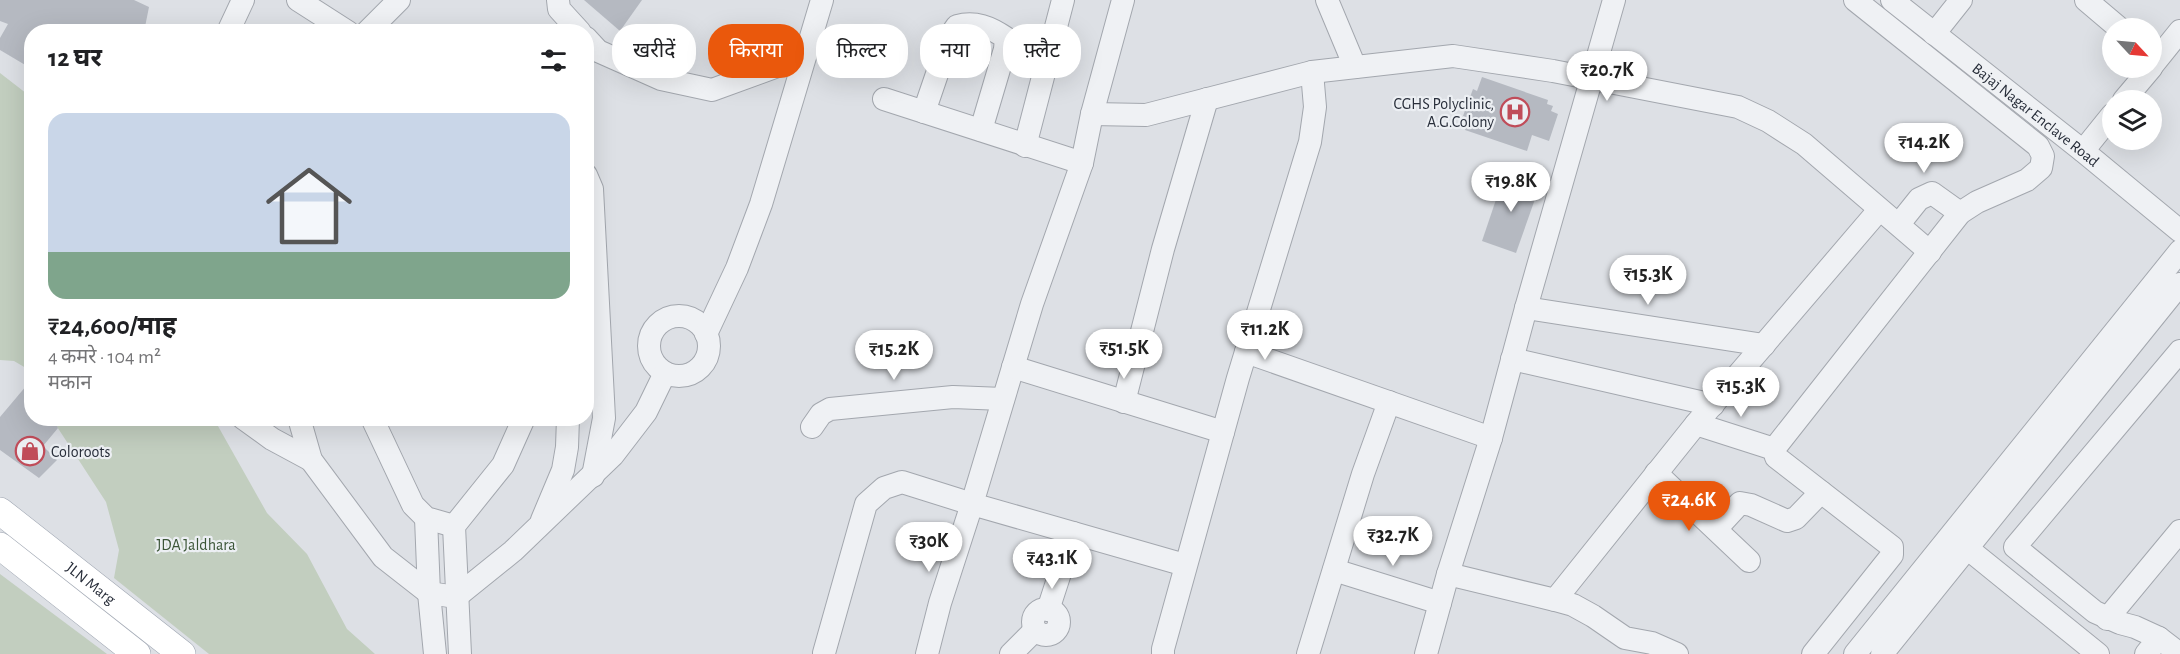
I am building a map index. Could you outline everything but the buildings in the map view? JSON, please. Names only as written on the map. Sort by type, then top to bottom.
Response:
[{"type":"main road","name":"JLN Marg","points":[[0,510],[182,654]]},
{"type":"main road","name":"JLN Marg","points":[[0,546],[137,654]]},
{"type":"street","points":[[232,24],[243,0]]},
{"type":"street","points":[[298,0],[332,24]]},
{"type":"street","points":[[375,24],[399,0]]},
{"type":"street","points":[[558,0],[559,9],[573,24]]},
{"type":"street","points":[[706,334],[737,268],[761,204],[822,0]]},
{"type":"street","points":[[1025,146],[1063,0]]},
{"type":"street","points":[[927,654],[940,603],[1032,303],[1082,163],[1092,114],[1123,0]]},
{"type":"street","points":[[1327,0],[1355,67]]},
{"type":"street","points":[[1426,654],[1448,574],[1491,438],[1590,78],[1614,0]]},
{"type":"street","points":[[1774,449],[1960,213],[1977,201],[2026,180],[2041,168],[2043,156],[2038,146],[1855,0]]},
{"type":"street","name":"Bajaj Nagar Enclave Road","points":[[1892,0],[2180,231]]},
{"type":"street","points":[[1934,34],[1962,0]]},
{"type":"street","points":[[2086,0],[2107,18]]},
{"type":"street","points":[[924,112],[950,36],[957,26],[968,23],[982,25],[1006,38],[1005,49],[981,130]]},
{"type":"street","points":[[2162,52],[2180,31]]},
{"type":"street","points":[[594,47],[598,51],[661,79],[712,90],[805,56]]},
{"type":"street","points":[[1092,114],[1146,115],[1312,72],[1453,56],[1590,78],[1738,107],[1768,121],[1804,144],[1930,252]]},
{"type":"street","points":[[1163,654],[1185,565],[1223,432],[1310,142],[1316,107],[1312,72]]},
{"type":"street","points":[[2132,90],[2141,78]]},
{"type":"street","points":[[884,99],[1082,163]]},
{"type":"street","points":[[1124,402],[1163,249],[1207,99]]},
{"type":"street","points":[[2083,151],[2102,127]]},
{"type":"street","points":[[1899,224],[1919,199],[1932,193],[1960,213]]},
{"type":"street","points":[[1555,600],[1696,424],[1879,210]]},
{"type":"street","points":[[1882,654],[1960,542],[2180,251]]},
{"type":"street","points":[[1855,654],[1960,542],[2180,284]]},
{"type":"street","points":[[1526,308],[1764,345]]},
{"type":"street","points":[[593,476],[604,418],[594,316]]},
{"type":"street","points":[[684,317],[701,326],[706,334],[709,344],[703,364],[686,376],[676,376],[658,368],[649,351],[649,342],[658,325],[666,319],[684,317]]},
{"type":"street","points":[[2180,351],[2015,547],[2081,602],[2107,619],[2135,627],[2152,646],[2180,654]]},
{"type":"street","points":[[1246,352],[1491,438]]},
{"type":"street","points":[[1512,359],[1713,405]]},
{"type":"street","points":[[1013,367],[1223,432]]},
{"type":"street","points":[[301,426],[311,460],[383,557],[429,593],[456,597],[539,526],[614,455],[646,412],[666,373]]},
{"type":"street","points":[[812,427],[821,414],[830,409],[953,397],[1003,399]]},
{"type":"street","points":[[1308,654],[1363,474],[1389,402]]},
{"type":"street","points":[[1696,424],[1774,449]]},
{"type":"street","points":[[254,426],[311,460]]},
{"type":"street","points":[[376,426],[412,505],[426,518],[454,526]]},
{"type":"street","points":[[460,654],[454,526],[503,465],[520,426]]},
{"type":"street","points":[[539,526],[563,470],[568,426]]},
{"type":"street","points":[[1774,449],[1776,457],[1892,547],[1892,555],[1813,654]]},
{"type":"street","points":[[1656,473],[1749,561]]},
{"type":"street","points":[[824,653],[866,504],[884,488],[902,482],[1185,565]]},
{"type":"street","points":[[1716,529],[1740,503],[1751,505],[1788,521],[1796,518],[1821,492]]},
{"type":"street","points":[[426,518],[429,593],[435,654]]},
{"type":"street","points":[[2107,619],[2180,531]]},
{"type":"street","points":[[1011,654],[1035,630],[1034,617],[1042,610],[1048,610],[1073,533]]},
{"type":"street","points":[[1960,542],[2098,654]]},
{"type":"street","points":[[1334,570],[1440,603]]},
{"type":"street","points":[[1448,574],[1573,605],[1593,615],[1626,646],[1652,643],[1677,654]]},
{"type":"green space","points":[[0,73],[24,92],[24,367],[14,361],[0,360]]},
{"type":"green space","name":"JDA Jaldhara","points":[[57,426],[218,426],[267,513],[307,554],[347,629],[375,654],[209,654],[114,578],[119,550],[106,502]]},
{"type":"green space","points":[[0,574],[107,654],[0,654]]},
{"type":"place","name":"CGHS Polyclinic, A.G.Colony","points":[[1515,112]]},
{"type":"place","name":"Coloroots","points":[[30,451]]}]
